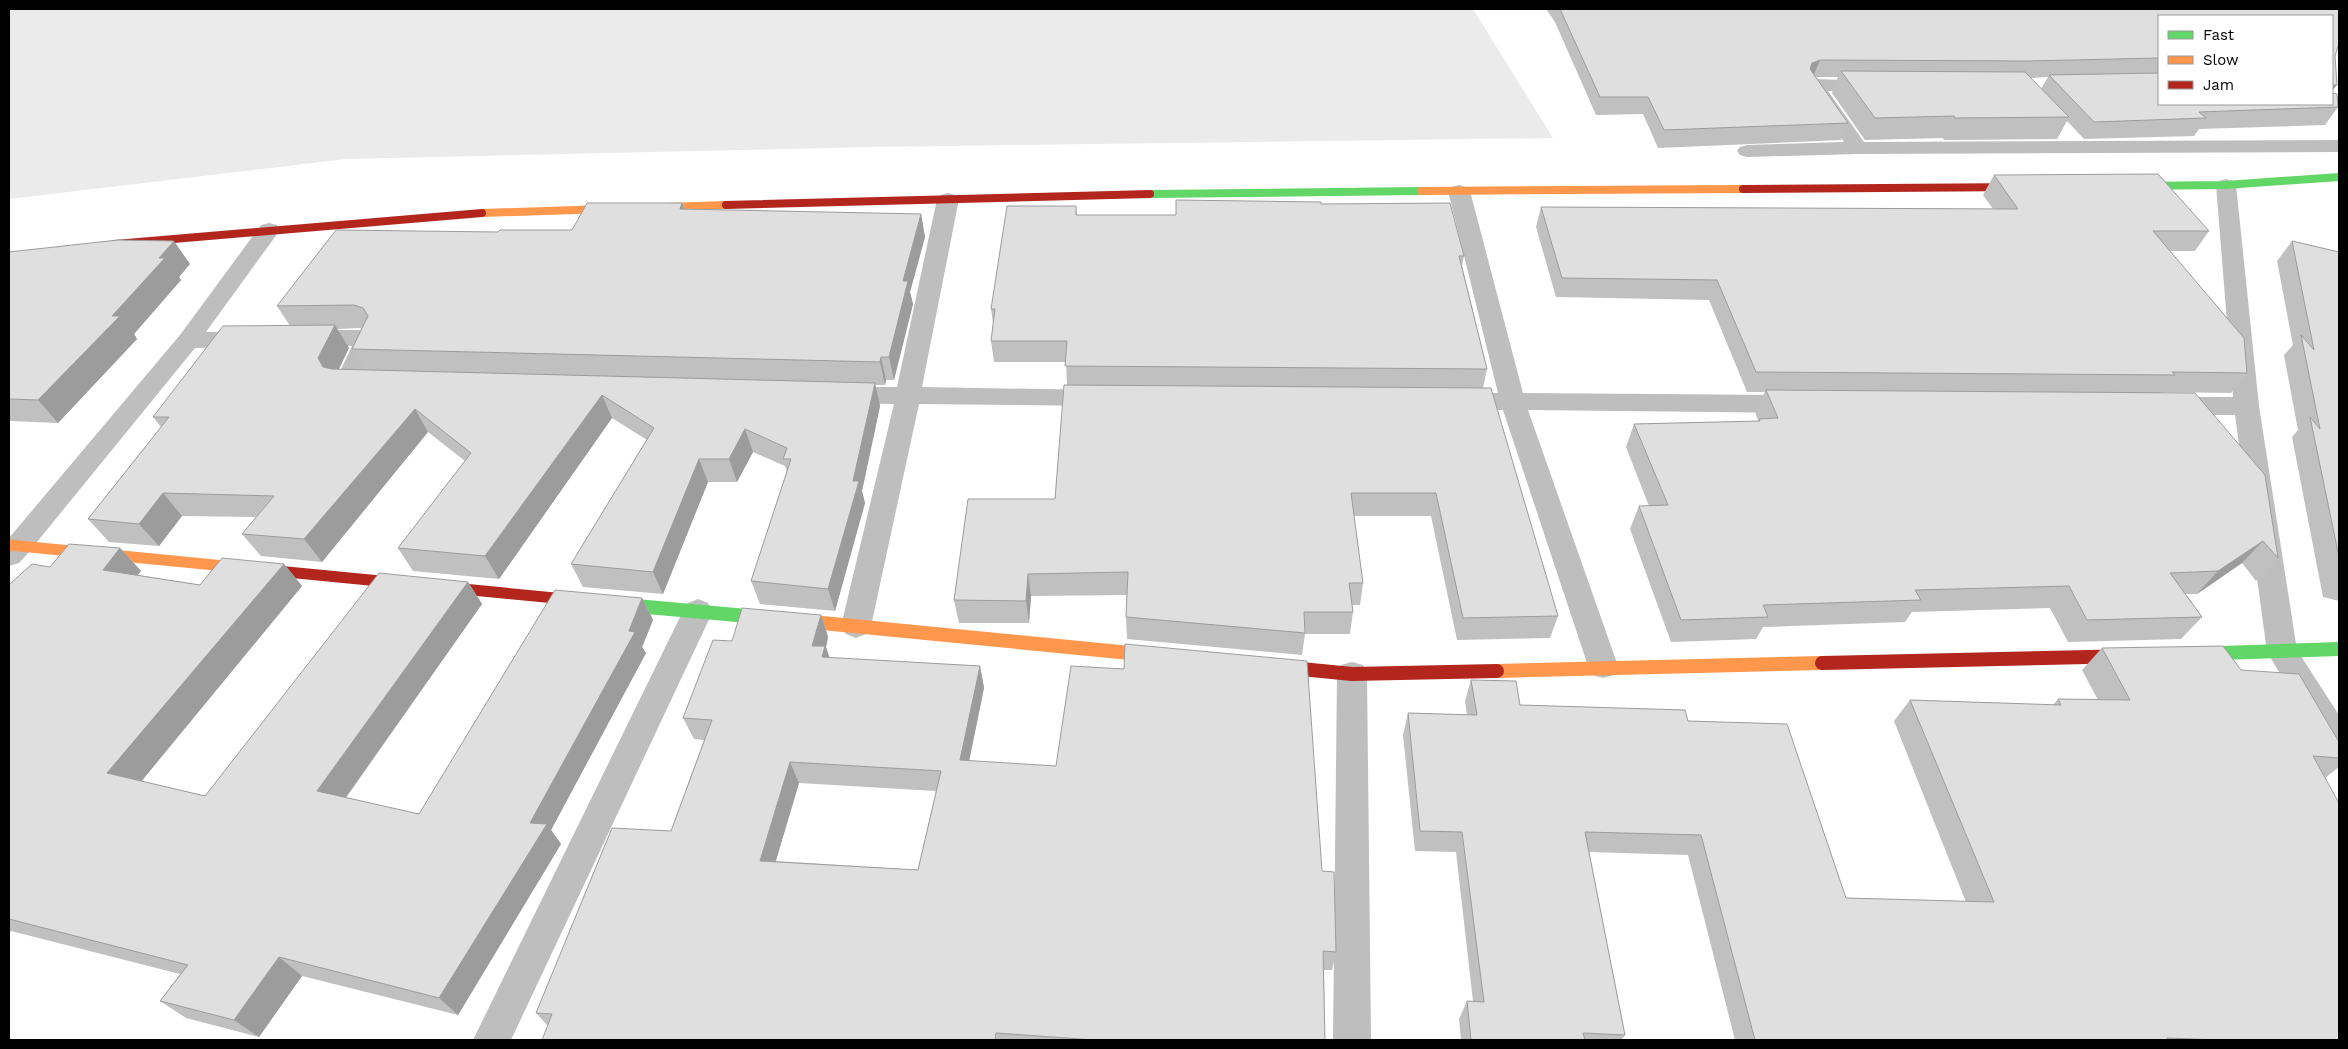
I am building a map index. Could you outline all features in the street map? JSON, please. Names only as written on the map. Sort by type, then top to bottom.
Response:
[{"type":"street","points":[[1858,148],[1814,85],[1892,85]]},
{"type":"street","points":[[2059,127],[2079,148]]},
{"type":"street","points":[[1748,151],[1858,148],[2339,146]]},
{"type":"street","points":[[2116,186],[2226,185],[2339,177]]},
{"type":"street","points":[[2226,185],[2246,406],[2282,652],[2339,742]]},
{"type":"street","points":[[105,246],[509,210],[1205,192],[2037,186]]},
{"type":"street","points":[[1459,191],[1513,402],[1603,666]]},
{"type":"street","points":[[856,626],[908,396],[948,199]]},
{"type":"street","points":[[12,549],[188,340],[269,230]]},
{"type":"street","points":[[188,340],[368,338],[346,382],[396,384]]},
{"type":"street","points":[[819,394],[1124,398]]},
{"type":"street","points":[[1433,401],[1822,404]]},
{"type":"street","points":[[2147,406],[2246,406]]},
{"type":"street","points":[[12,549],[698,611],[1174,657]]},
{"type":"street","points":[[492,1040],[698,611]]},
{"type":"street","points":[[2182,654],[2339,649]]},
{"type":"street","points":[[1263,665],[1352,674],[1603,666],[2142,655]]},
{"type":"street","points":[[1352,674],[1352,1040]]},
{"type":"shaded area","points":[[9,9],[1473,9],[1553,138],[873,147],[346,159],[9,199]]},
{"type":"building","points":[[1560,9],[2339,9],[2339,43],[2335,56],[2337,85],[2333,85],[2333,15],[2158,15],[2158,58],[2028,61],[1820,60],[1812,63],[1810,69],[1848,123],[1664,130],[1648,97],[1600,97]]},
{"type":"building","points":[[1841,71],[2025,72],[2069,117],[1955,118],[1954,116],[1875,118]]},
{"type":"building","points":[[2158,73],[2158,105],[2333,105],[2333,93],[2337,94],[2338,107],[2199,112],[2206,118],[2094,122],[2049,75]]},
{"type":"building","points":[[2158,174],[2209,231],[2153,231],[2244,338],[2247,373],[2172,372],[2175,375],[1756,372],[1717,280],[1562,278],[1541,207],[2018,209],[1994,175]]},
{"type":"building","points":[[1176,200],[1321,202],[1321,204],[1450,203],[1464,256],[1459,256],[1487,369],[1065,366],[1067,341],[991,341],[995,309],[991,309],[1007,206],[1076,206],[1076,215],[1176,215]]},
{"type":"building","points":[[587,203],[682,203],[680,209],[921,214],[903,281],[908,281],[889,357],[881,357],[880,362],[352,349],[368,316],[363,308],[354,305],[277,306],[336,230],[498,232],[500,230],[572,230]]},
{"type":"building","points":[[118,240],[174,241],[159,258],[165,258],[112,316],[120,316],[38,400],[9,399],[9,252]]},
{"type":"building","points":[[2292,241],[2339,252],[2339,557],[2310,417],[2320,429],[2301,335],[2314,350]]},
{"type":"building","points":[[335,325],[318,358],[323,367],[332,369],[875,383],[853,481],[859,481],[828,589],[751,581],[791,459],[783,459],[787,448],[745,429],[729,459],[699,459],[653,572],[571,564],[654,428],[602,395],[485,556],[398,548],[471,453],[415,409],[304,539],[242,534],[274,496],[163,493],[139,524],[88,519],[169,417],[153,417],[223,326]]},
{"type":"building","points":[[1064,385],[1491,388],[1558,616],[1463,618],[1436,493],[1351,493],[1363,583],[1349,583],[1353,612],[1304,612],[1305,633],[1126,617],[1128,572],[1028,574],[1026,601],[954,600],[968,499],[1055,499]]},
{"type":"building","points":[[1766,390],[2195,393],[2265,475],[2278,558],[2263,541],[2218,571],[2170,573],[2202,617],[2087,620],[2069,586],[1915,590],[1921,600],[1763,605],[1768,617],[1681,620],[1639,506],[1668,505],[1634,424],[1760,421],[1759,419],[1778,418]]},
{"type":"building","points":[[69,544],[120,548],[103,570],[200,585],[222,558],[284,564],[107,773],[205,796],[379,573],[468,582],[317,791],[419,814],[555,590],[642,598],[629,631],[635,632],[530,823],[547,824],[439,998],[279,957],[234,1020],[160,1001],[188,965],[9,919],[9,584],[32,564],[50,567]]},
{"type":"building","points":[[742,608],[821,615],[812,646],[825,646],[822,657],[980,666],[960,760],[1056,766],[1071,666],[1124,669],[1125,644],[1307,661],[1322,871],[1334,872],[1336,952],[1323,951],[1325,1040],[1095,1040],[996,1033],[995,1040],[542,1040],[552,1014],[536,1013],[612,828],[671,831],[712,720],[683,718],[713,640],[732,641]],"holes":[[[790,762],[941,771],[918,870],[760,861]]]},
{"type":"building","points":[[2223,646],[2241,670],[2299,674],[2339,742],[2339,758],[2313,756],[2339,803],[2339,1040],[2167,1038],[2168,1040],[1755,1040],[1701,835],[1585,832],[1625,1035],[1583,1033],[1585,1040],[1471,1040],[1467,1001],[1484,1002],[1462,832],[1420,831],[1408,713],[1477,715],[1471,680],[1516,681],[1520,705],[1685,710],[1688,721],[1787,724],[1846,898],[1994,902],[1910,700],[2061,705],[2058,699],[2130,700],[2102,648]]},
{"type":"traffic: fast","points":[[2131,186],[2226,185],[2339,177]]},
{"type":"traffic: fast","points":[[1150,194],[1421,191]]},
{"type":"traffic: fast","points":[[576,600],[781,619]]},
{"type":"traffic: fast","points":[[2191,654],[2339,649]]},
{"type":"traffic: slow","points":[[1421,191],[1743,189]]},
{"type":"traffic: slow","points":[[482,213],[726,205]]},
{"type":"traffic: slow","points":[[9,545],[256,569]]},
{"type":"traffic: slow","points":[[781,619],[1161,656]]},
{"type":"traffic: slow","points":[[1497,671],[1822,663]]},
{"type":"traffic: jam","points":[[1743,189],[2026,187]]},
{"type":"traffic: jam","points":[[726,205],[1150,194]]},
{"type":"traffic: jam","points":[[115,244],[482,213]]},
{"type":"traffic: jam","points":[[256,569],[576,600]]},
{"type":"traffic: jam","points":[[1822,663],[2133,656]]},
{"type":"traffic: jam","points":[[1271,666],[1352,674],[1497,671]]}]
